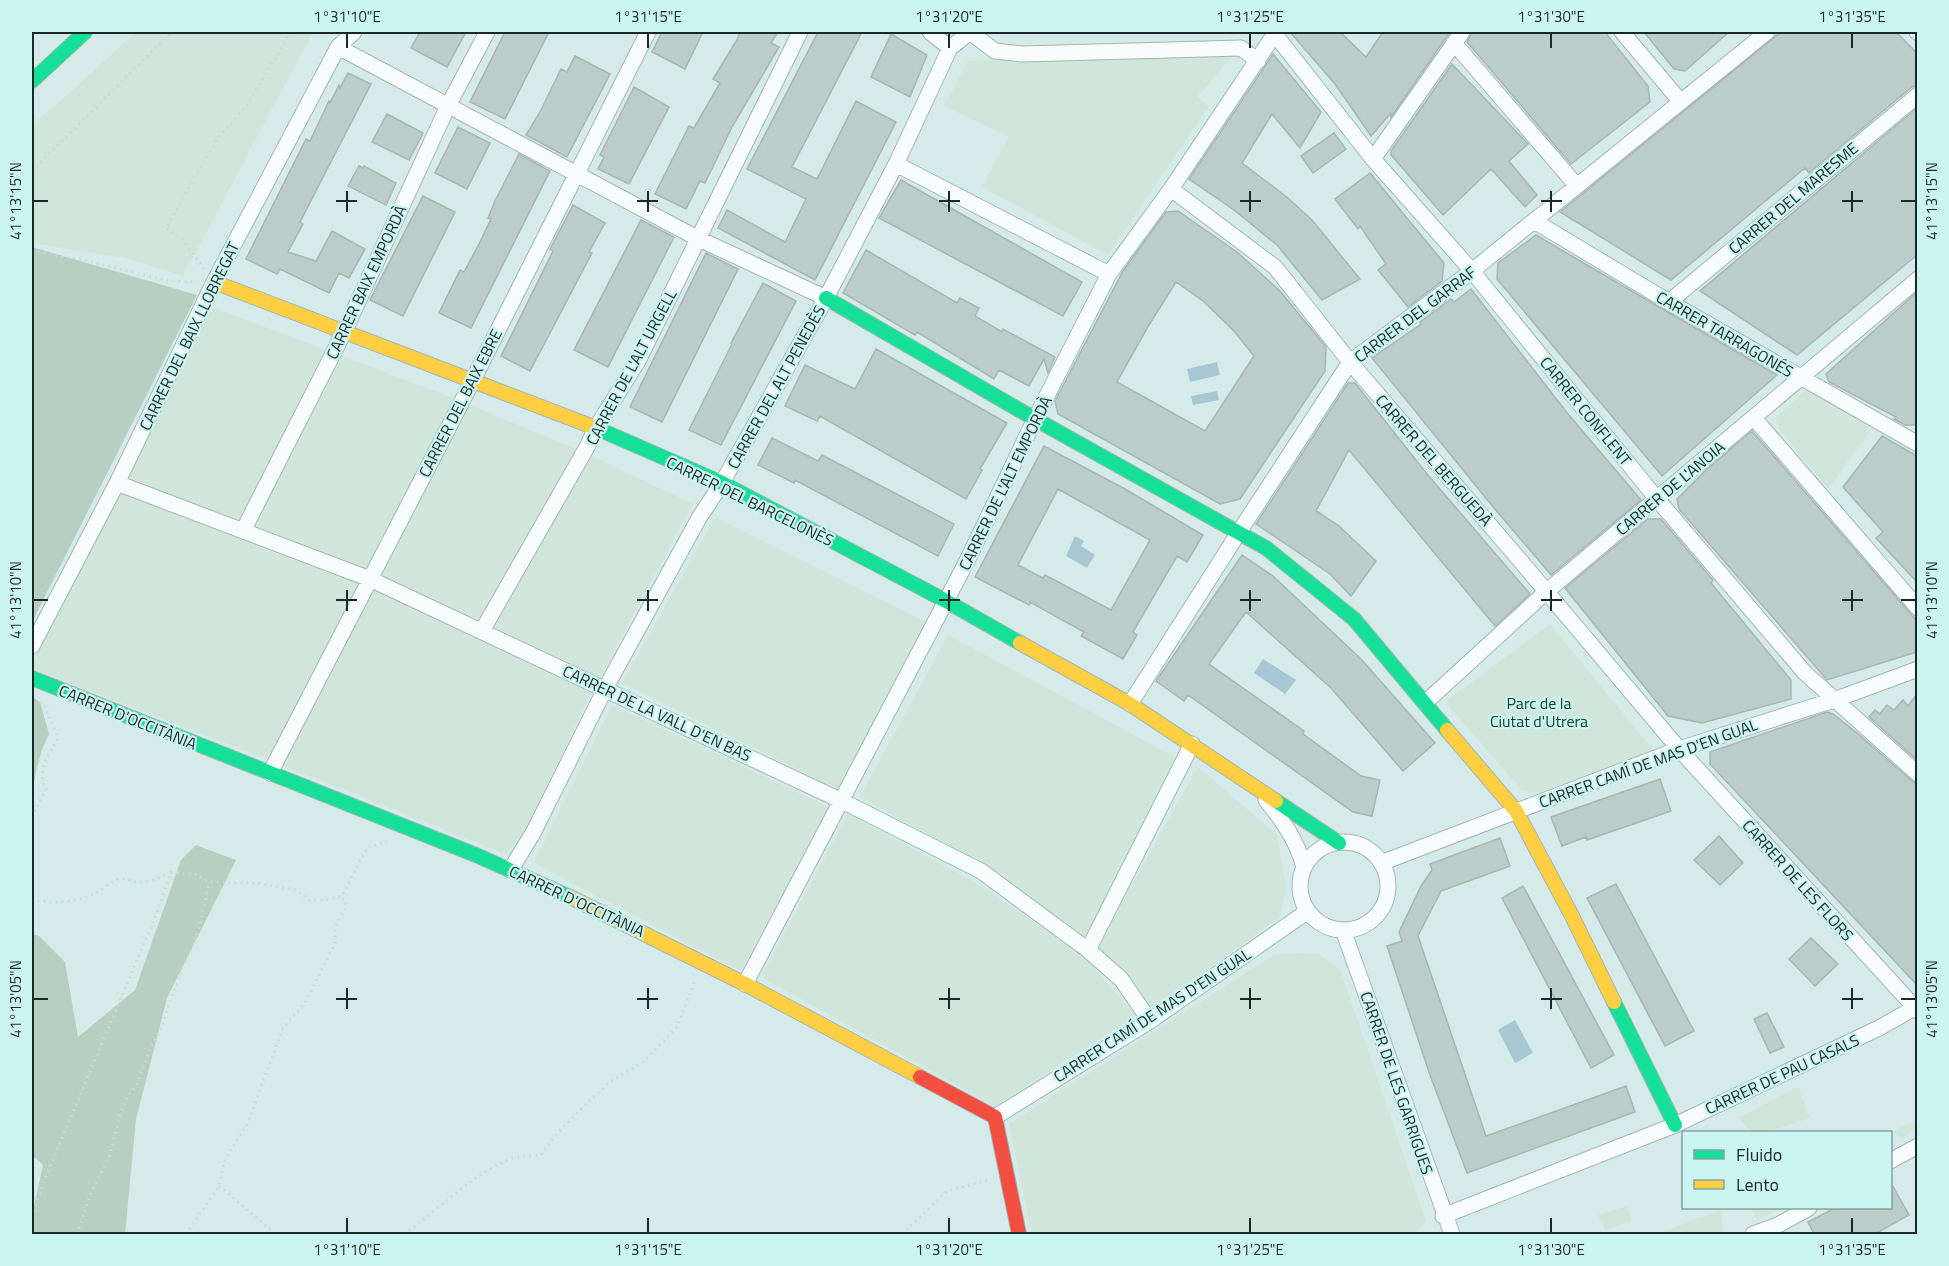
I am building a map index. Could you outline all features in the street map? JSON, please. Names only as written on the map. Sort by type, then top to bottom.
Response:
[{"type":"main road","points":[[32,81],[85,32]]},
{"type":"main road","name":"CARRER DEL BARCELONÈS","points":[[214,282],[597,428],[722,483],[946,601],[1130,704],[1339,843]]},
{"type":"main road","points":[[826,298],[1035,419],[1266,548],[1354,619],[1516,811],[1571,914],[1675,1125]]},
{"type":"main road","name":"CARRER D'OCCITÀNIA","points":[[37,680],[511,869],[589,905],[745,984],[995,1117]]},
{"type":"main road","points":[[995,1117],[1019,1234]]},
{"type":"street","name":"CARRER DEL BAIX LLOBREGAT","points":[[32,646],[117,483],[214,282],[338,47],[354,32]]},
{"type":"street","name":"CARRER BAIX EMPORDÀ","points":[[243,531],[344,332],[448,106],[486,32]]},
{"type":"street","name":"CARRER DEL BAIX EBRE","points":[[270,773],[648,32]]},
{"type":"street","name":"CARRER DE L'ALT URGELL","points":[[482,631],[638,360],[800,32]]},
{"type":"street","points":[[930,32],[950,48]]},
{"type":"street","points":[[970,32],[995,51],[1013,53],[1241,48],[1258,61]]},
{"type":"street","name":"CARRER DEL ALT PENEDÈS","points":[[511,869],[533,833],[605,689],[699,518],[722,483],[826,298],[896,164],[950,48],[970,32]]},
{"type":"street","name":"CARRER DE L'ALT EMPORDÀ","points":[[745,984],[946,601],[1108,274],[1171,189],[1258,61],[1275,32]]},
{"type":"street","name":"CARRER CONFLENT","points":[[1275,32],[1373,159],[1472,271],[1657,499],[1805,673],[1917,774]]},
{"type":"street","points":[[1622,32],[1681,102]]},
{"type":"street","name":"CARRER DEL GARRAF","points":[[1130,704],[1350,362],[1472,271],[1767,32]]},
{"type":"street","points":[[1373,159],[1458,37],[1577,186]]},
{"type":"street","points":[[338,47],[697,238],[826,298]]},
{"type":"street","name":"CARRER DEL MARESME","points":[[1669,302],[1917,95]]},
{"type":"street","points":[[896,164],[1108,274]]},
{"type":"street","name":"CARRER DEL BERGUEDÀ","points":[[1171,189],[1275,267],[1350,362],[1680,749]]},
{"type":"street","name":"CARRER TARRAGONÉS","points":[[1534,221],[1669,302],[1917,444]]},
{"type":"street","name":"CARRER DE L'ANOIA","points":[[1426,702],[1546,592],[1917,279]]},
{"type":"street","points":[[1754,418],[1917,608]]},
{"type":"street","name":"CARRER DE LA VALL D'EN BAS","points":[[117,483],[370,579],[842,801],[981,871],[1088,950],[1121,979],[1150,1021]]},
{"type":"street","name":"CARRER CAMÍ DE MAS D'EN GUAL","points":[[1381,863],[1680,749],[1834,700],[1917,669]]},
{"type":"street","points":[[1088,950],[1192,744]]},
{"type":"street","name":"CARRER DE LES FLORS","points":[[1680,749],[1917,1008]]},
{"type":"street","name":"CARRER DEL BARCELONÈS","points":[[1254,787],[1282,820],[1298,847],[1304,867]]},
{"type":"street","points":[[1339,843],[1351,843],[1363,847],[1381,863],[1387,878],[1387,893],[1382,908],[1372,920],[1365,924],[1343,930],[1323,925],[1308,911],[1302,901],[1300,890],[1304,867],[1318,850],[1339,843]]},
{"type":"street","name":"CARRER CAMÍ DE MAS D'EN GUAL","points":[[995,1117],[1150,1021],[1308,911]]},
{"type":"street","name":"CARRER DE LES GARRIGUES","points":[[1343,930],[1447,1233]]},
{"type":"street","name":"CARRER DE PAU CASALS","points":[[1443,1216],[1675,1125],[1917,1008]]},
{"type":"street","points":[[1892,1160],[1917,1146]]},
{"type":"street","points":[[1753,1234],[1781,1230],[1808,1209]]},
{"type":"path","points":[[32,171],[171,32]]},
{"type":"path","points":[[214,282],[183,240],[166,228],[217,139],[248,105],[291,32]]},
{"type":"path","points":[[32,251],[83,260],[170,281],[214,282]]},
{"type":"path","points":[[32,815],[46,789],[42,780],[44,762],[58,738],[37,680]]},
{"type":"path","points":[[32,761],[44,762]]},
{"type":"path","points":[[32,900],[48,903],[68,900],[94,894],[118,880],[129,879],[139,882],[171,872],[195,874],[209,882],[257,883],[296,891],[309,900],[325,900],[342,896],[367,848],[391,840]]},
{"type":"path","points":[[32,1216],[44,1181],[156,915],[171,872]]},
{"type":"path","points":[[77,1234],[90,1195],[109,1157],[127,1097],[136,1086],[151,1047],[160,1032],[178,978],[198,930],[209,882]]},
{"type":"path","points":[[186,1234],[219,1186],[225,1160],[247,1125],[284,1028],[305,1003],[335,943],[335,927],[347,906],[342,896]]},
{"type":"path","points":[[404,1234],[423,1221],[449,1197],[480,1176],[514,1158],[541,1155],[556,1135],[586,1104],[611,1081],[643,1062],[677,1027],[703,963]]},
{"type":"path","points":[[902,1234],[947,1191],[1007,1175]]},
{"type":"path","points":[[219,1186],[276,1234]]},
{"type":"green space","points":[[136,32],[313,32],[183,276],[125,258],[32,243],[32,124]]},
{"type":"green space","points":[[1233,55],[1197,97],[1209,106],[1108,255],[982,187],[1009,137],[944,106],[968,61]]},
{"type":"green space","points":[[32,247],[197,295],[32,622]]},
{"type":"green space","points":[[212,307],[453,398],[579,450],[693,504],[589,697],[513,857],[32,669]]},
{"type":"green space","points":[[1805,391],[1821,394],[1871,430],[1828,489],[1780,430],[1775,418]]},
{"type":"green space","points":[[715,517],[926,622],[840,790],[622,683]]},
{"type":"green space","name":"Parc de la Ciutat d'Utrera","points":[[1550,624],[1653,750],[1538,793],[1522,790],[1445,702]]},
{"type":"green space","points":[[948,635],[1177,758],[1086,938],[978,861],[860,797]]},
{"type":"green space","points":[[32,697],[40,702],[49,734],[41,752],[32,789]]},
{"type":"green space","points":[[612,705],[829,807],[741,971],[534,863]]},
{"type":"green space","points":[[1198,767],[1277,835],[1286,886],[1280,917],[1153,1009],[1096,948]]},
{"type":"green space","points":[[848,814],[976,883],[1083,955],[1136,1016],[995,1106],[761,977]]},
{"type":"green space","points":[[196,845],[236,860],[167,998],[136,1119],[125,1234],[32,1234],[32,1216],[43,1165],[32,1155],[32,934],[39,936],[65,962],[78,1037],[135,990],[181,860]]},
{"type":"green space","points":[[1318,954],[1340,969],[1426,1221],[1416,1233],[1032,1234],[1009,1124],[1274,955]]},
{"type":"green space","points":[[1798,1087],[1810,1118],[1770,1131],[1751,1131],[1738,1118]]},
{"type":"green space","points":[[1917,1119],[1917,1129],[1900,1139],[1893,1132]]},
{"type":"green space","points":[[1627,1206],[1632,1221],[1605,1230],[1598,1215]]},
{"type":"green space","points":[[1751,1209],[1779,1209],[1757,1221]]},
{"type":"green space","points":[[1720,1210],[1724,1233],[1658,1234]]},
{"type":"water","points":[[1217,362],[1220,375],[1190,382],[1187,369]]},
{"type":"water","points":[[1217,391],[1219,400],[1193,405],[1191,396]]},
{"type":"water","points":[[1075,536],[1084,541],[1081,546],[1095,555],[1087,568],[1066,556]]},
{"type":"water","points":[[1263,659],[1296,680],[1285,694],[1254,673]]},
{"type":"water","points":[[1515,1020],[1533,1053],[1515,1063],[1498,1030]]},
{"type":"building","points":[[420,32],[466,32],[447,67],[411,48]]},
{"type":"building","points":[[505,32],[549,32],[505,119],[470,102]]},
{"type":"building","points":[[662,32],[703,32],[685,69],[652,52]]},
{"type":"building","points":[[739,32],[778,32],[771,43],[779,47],[732,127],[705,183],[700,181],[686,209],[655,194],[689,126],[694,128],[720,83],[713,79],[738,38]]},
{"type":"building","points":[[818,32],[862,32],[792,167],[817,179],[856,101],[896,122],[815,280],[718,228],[727,210],[785,242],[806,199],[747,169]]},
{"type":"building","points":[[1290,32],[1340,32],[1366,57],[1383,32],[1450,32],[1391,117],[1391,113],[1371,136],[1335,84]]},
{"type":"building","points":[[1472,32],[1605,32],[1648,86],[1650,102],[1571,164],[1467,42]]},
{"type":"building","points":[[1644,32],[1729,32],[1685,71],[1674,69]]},
{"type":"building","points":[[1781,32],[1896,32],[1917,53],[1917,85],[1809,173],[1805,168],[1671,280],[1560,212]]},
{"type":"building","points":[[891,34],[927,55],[910,97],[871,77]]},
{"type":"building","points":[[1273,54],[1321,112],[1300,148],[1272,114],[1242,163],[1288,198],[1312,220],[1360,279],[1322,300],[1277,245],[1234,210],[1189,179]]},
{"type":"building","points":[[575,56],[610,74],[567,157],[526,135],[561,69],[567,72]]},
{"type":"building","points":[[1452,64],[1528,144],[1509,161],[1537,195],[1525,207],[1491,169],[1443,215],[1391,155],[1391,151]]},
{"type":"building","points":[[348,73],[371,84],[300,222],[303,224],[288,252],[316,261],[332,231],[365,249],[349,278],[339,273],[329,293],[280,269],[277,274],[246,259],[306,139],[310,141],[329,101],[330,103]]},
{"type":"building","points":[[634,87],[669,107],[629,184],[598,169],[604,157],[600,155]]},
{"type":"building","points":[[1917,108],[1917,255],[1797,355],[1700,291]]},
{"type":"building","points":[[387,114],[423,133],[409,160],[372,142]]},
{"type":"building","points":[[458,127],[490,143],[467,189],[435,173]]},
{"type":"building","points":[[1334,133],[1346,149],[1313,173],[1301,156]]},
{"type":"building","points":[[519,154],[550,171],[471,328],[439,313],[460,270],[464,272],[479,244],[491,219],[488,218],[495,201]]},
{"type":"building","points":[[359,166],[363,168],[364,166],[396,183],[386,205],[348,186]]},
{"type":"building","points":[[1370,173],[1444,263],[1442,281],[1408,307],[1378,270],[1386,264],[1360,226],[1358,229],[1335,199]]},
{"type":"building","points":[[901,180],[1082,282],[1063,316],[879,218]]},
{"type":"building","points":[[423,196],[455,212],[403,316],[370,300]]},
{"type":"building","points":[[573,205],[605,223],[589,252],[592,253],[530,371],[501,356],[553,251],[550,249]]},
{"type":"building","points":[[1178,211],[1237,252],[1280,291],[1326,347],[1325,371],[1240,499],[1220,504],[1058,414],[1055,401],[1123,271],[1166,212]],"holes":[[[1176,282],[1203,301],[1234,331],[1254,356],[1205,431],[1117,382]]]},
{"type":"building","points":[[641,220],[674,237],[608,367],[574,350]]},
{"type":"building","points":[[1536,235],[1777,375],[1662,476],[1497,279],[1498,263]]},
{"type":"building","points":[[866,250],[957,303],[960,298],[979,308],[975,316],[1002,332],[1003,329],[1055,357],[1048,373],[1044,359],[1029,386],[999,370],[994,379],[917,332],[915,335],[843,293]]},
{"type":"building","points":[[706,253],[738,269],[662,422],[630,407]]},
{"type":"building","points":[[763,283],[796,301],[721,445],[689,430]]},
{"type":"building","points":[[1471,289],[1568,414],[1641,500],[1551,575],[1372,358],[1421,324],[1420,322],[1451,299],[1454,302]]},
{"type":"building","points":[[1917,292],[1917,425],[1905,425],[1894,419],[1896,417],[1829,382],[1826,374]]},
{"type":"building","points":[[876,349],[1007,423],[980,469],[982,470],[966,499],[820,416],[817,421],[785,406],[805,365],[855,389]]},
{"type":"building","points":[[1348,383],[1355,383],[1427,474],[1530,594],[1495,626],[1349,450],[1316,511],[1338,525],[1376,561],[1351,596],[1330,574],[1256,524]]},
{"type":"building","points":[[1752,431],[1917,621],[1917,652],[1827,680],[1679,509],[1677,499],[1707,469]]},
{"type":"building","points":[[1882,436],[1917,456],[1917,582],[1876,538],[1883,532],[1843,487]]},
{"type":"building","points":[[772,438],[818,461],[822,455],[954,524],[938,556],[795,480],[794,483],[758,465]]},
{"type":"building","points":[[1044,446],[1125,489],[1203,535],[1187,562],[1177,556],[1133,632],[1137,635],[1123,659],[1081,636],[1084,632],[1030,602],[1029,605],[975,577]],"holes":[[[1058,489],[1150,540],[1111,610],[1045,575],[1043,578],[1018,565]]]},
{"type":"building","points":[[1648,519],[1661,519],[1713,580],[1711,583],[1791,680],[1791,699],[1702,723],[1668,716],[1565,588]]},
{"type":"building","points":[[1242,555],[1273,576],[1362,660],[1435,743],[1403,771],[1331,688],[1246,612],[1209,664],[1304,731],[1303,734],[1361,776],[1380,780],[1372,816],[1353,812],[1188,695],[1184,701],[1156,681]]},
{"type":"building","points":[[1917,694],[1917,760],[1869,717],[1875,710],[1880,714],[1887,705],[1894,710],[1903,700],[1908,706]]},
{"type":"building","points":[[1827,712],[1833,714],[1857,733],[1917,784],[1917,985],[1710,764],[1710,752]]},
{"type":"building","points":[[1660,779],[1671,811],[1587,840],[1586,837],[1562,846],[1551,817]]},
{"type":"building","points":[[1719,836],[1743,863],[1720,885],[1694,860]]},
{"type":"building","points":[[1500,838],[1510,866],[1441,891],[1418,936],[1486,1136],[1626,1086],[1635,1112],[1467,1173],[1430,1075],[1387,946],[1402,941],[1399,932],[1421,886],[1432,870],[1430,864]]},
{"type":"building","points":[[1616,884],[1694,1031],[1665,1046],[1587,898]]},
{"type":"building","points":[[1523,886],[1614,1055],[1591,1068],[1502,898]]},
{"type":"building","points":[[1811,938],[1838,964],[1815,986],[1789,959]]},
{"type":"building","points":[[1767,1013],[1784,1047],[1770,1053],[1754,1019]]},
{"type":"building","points":[[1892,1185],[1909,1215],[1875,1234],[1814,1234],[1808,1222],[1833,1209],[1892,1209]]},
{"type":"traffic: fast","points":[[32,81],[85,32]]},
{"type":"traffic: fast","points":[[826,298],[1035,419],[1266,548],[1354,619],[1447,730]]},
{"type":"traffic: fast","points":[[596,428],[722,483],[946,601],[1020,643]]},
{"type":"traffic: fast","points":[[32,678],[476,855],[570,897]]},
{"type":"traffic: fast","points":[[1276,801],[1339,843]]},
{"type":"traffic: fast","points":[[1614,1002],[1675,1125]]},
{"type":"traffic: slow","points":[[214,282],[596,428]]},
{"type":"traffic: slow","points":[[1020,643],[1130,704],[1276,801]]},
{"type":"traffic: slow","points":[[1447,730],[1516,811],[1571,914],[1614,1002]]},
{"type":"traffic: slow","points":[[570,897],[745,984],[920,1077]]},
{"type":"traffic: jam","points":[[920,1077],[995,1117],[1019,1234]]}]
